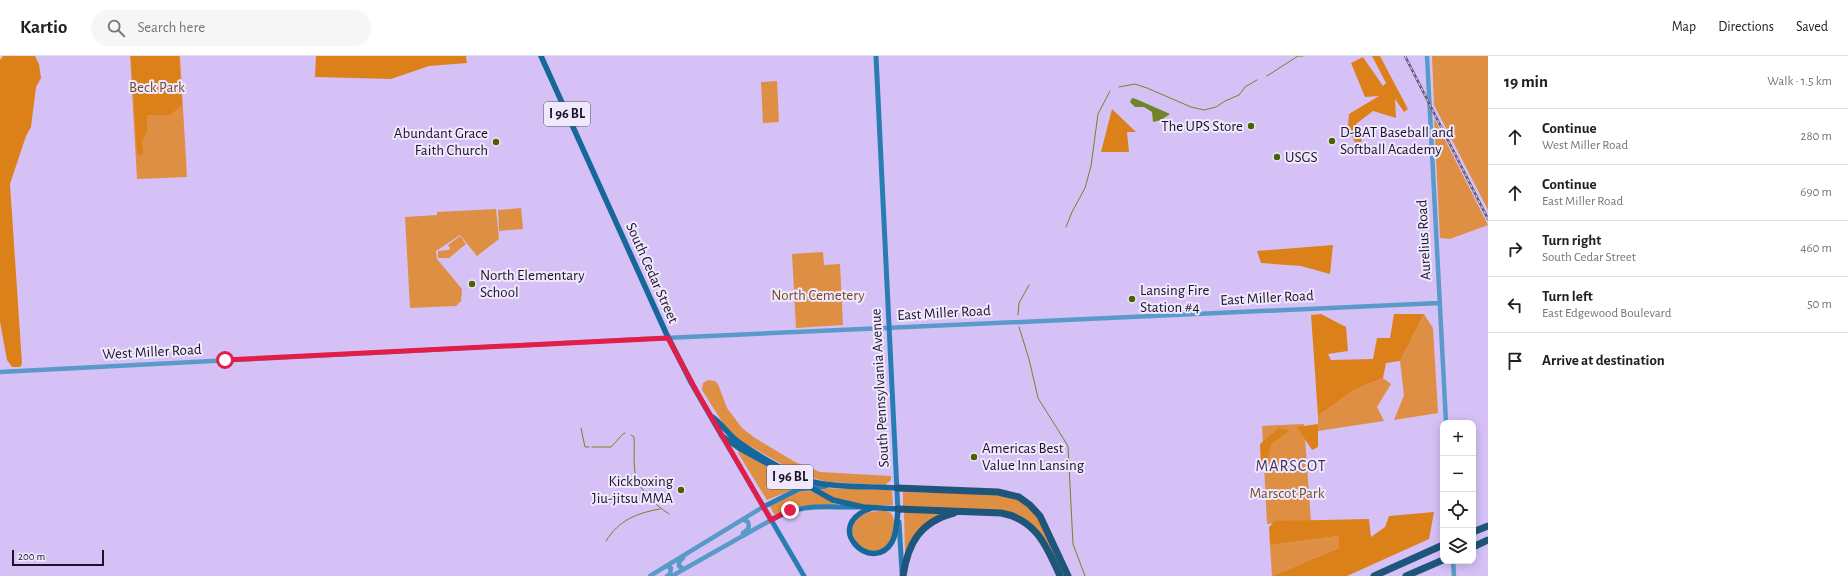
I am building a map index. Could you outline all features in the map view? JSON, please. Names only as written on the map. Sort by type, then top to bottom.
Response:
[{"type":"highway","name":"I 96 BL","points":[[897,488],[998,492],[1019,497],[1030,505],[1040,516],[1068,576]]},
{"type":"highway","name":"I 96 BL","points":[[898,509],[1006,514],[1028,523],[1044,541],[1060,576]]},
{"type":"highway","points":[[903,576],[906,555],[919,532],[934,520],[964,511]]},
{"type":"highway","points":[[1476,531],[1488,526]]},
{"type":"highway","points":[[1476,546],[1488,540]]},
{"type":"highway","points":[[1374,576],[1440,546]]},
{"type":"highway","points":[[1406,576],[1440,561]]},
{"type":"main road","name":"South Cedar Street","points":[[541,56],[668,338],[709,415],[804,576]]},
{"type":"main road","name":"South Pennsylvania Avenue","points":[[876,56],[898,509],[903,576]]},
{"type":"main road","name":"I 96 BL","points":[[709,415],[718,420],[734,439],[749,449],[804,479],[831,485],[897,488]]},
{"type":"main road","name":"I 96 BL","points":[[722,436],[740,448],[836,502],[863,507],[898,509]]},
{"type":"main road","points":[[763,507],[790,493],[809,487],[831,485]]},
{"type":"main road","points":[[771,520],[787,511],[804,507],[863,507]]},
{"type":"main road","points":[[872,508],[857,515],[851,523],[850,532],[852,540],[858,548],[865,552],[872,553],[883,551],[891,544],[895,535],[898,509]]},
{"type":"street","name":"Aurelius Road","points":[[1427,56],[1446,420]]},
{"type":"street","name":"East Miller Road","points":[[354,354],[668,338],[1439,303]]},
{"type":"street","name":"West Miller Road","points":[[0,372],[354,354]]},
{"type":"street","points":[[650,576],[763,507]]},
{"type":"street","points":[[717,551],[724,544],[747,531],[749,526],[748,522],[743,519]]},
{"type":"street","points":[[672,576],[771,520]]},
{"type":"street","points":[[684,569],[679,566],[680,560],[712,538]]},
{"type":"street","points":[[1453,564],[1454,576]]},
{"type":"street","points":[[666,566],[672,570],[667,576]]},
{"type":"street","points":[[655,576],[659,570]]},
{"type":"green space","points":[[3,56],[35,56],[39,64],[41,78],[36,87],[31,127],[26,136],[10,184],[22,364],[20,367],[12,367],[7,360],[0,322],[0,60]]},
{"type":"green space","name":"Beck Park","points":[[130,56],[180,56],[187,177],[137,179]]},
{"type":"green space","points":[[131,56],[179,56],[182,105],[170,115],[147,115],[147,131],[142,141],[143,153],[139,156],[137,152]]},
{"type":"green space","points":[[316,56],[466,56],[467,63],[429,66],[391,79],[315,77]]},
{"type":"green space","points":[[1372,56],[1380,56],[1408,109],[1404,112],[1395,99],[1396,118],[1373,111],[1356,124],[1362,141],[1356,145],[1348,127],[1349,114],[1379,96],[1365,97],[1351,63],[1363,57],[1383,86],[1386,83]]},
{"type":"green space","points":[[1432,56],[1488,56],[1488,210],[1434,105]]},
{"type":"green space","points":[[777,81],[779,122],[763,123],[761,82]]},
{"type":"green space","points":[[1112,109],[1136,132],[1127,132],[1129,152],[1101,152]]},
{"type":"green space","points":[[1434,118],[1488,225],[1450,239],[1440,238]]},
{"type":"green space","points":[[521,208],[523,229],[499,231],[498,210]]},
{"type":"green space","points":[[496,209],[499,239],[477,256],[460,235],[436,251],[437,259],[462,289],[461,301],[456,306],[410,308],[405,217],[437,215],[437,212]]},
{"type":"green space","points":[[460,236],[466,244],[449,258],[438,258],[438,251],[449,250],[450,248],[448,245]]},
{"type":"green space","points":[[1333,245],[1330,274],[1301,266],[1261,263],[1257,251]]},
{"type":"green space","name":"North Cemetery","points":[[823,252],[824,265],[840,264],[843,325],[796,328],[792,254]]},
{"type":"green space","points":[[1321,314],[1346,327],[1348,351],[1328,354],[1331,360],[1373,359],[1377,338],[1390,338],[1394,314],[1424,314],[1400,361],[1386,363],[1383,378],[1354,390],[1318,416],[1311,315]]},
{"type":"green space","points":[[1424,314],[1433,328],[1438,413],[1394,420],[1404,395],[1400,361]]},
{"type":"green space","points":[[1383,378],[1391,384],[1377,407],[1384,421],[1318,431],[1318,416],[1354,390]]},
{"type":"green space","points":[[708,380],[715,381],[718,384],[727,408],[742,428],[755,438],[795,462],[820,472],[891,476],[891,480],[885,485],[828,482],[801,475],[739,440],[726,428],[702,390],[703,383]]},
{"type":"green space","name":"Marscot Park","points":[[1304,424],[1311,522],[1267,524],[1262,426]]},
{"type":"green space","points":[[1318,424],[1318,447],[1312,450],[1297,427]]},
{"type":"green space","points":[[1279,428],[1289,431],[1271,444],[1266,466],[1261,467],[1260,444]]},
{"type":"green space","points":[[739,451],[802,486],[767,500],[738,453]]},
{"type":"green space","points":[[820,488],[892,490],[893,505],[860,505],[835,499],[819,490]]},
{"type":"green space","points":[[808,490],[838,505],[801,506],[777,515],[774,514],[770,506],[798,492]]},
{"type":"green space","points":[[903,492],[996,494],[1018,500],[1035,513],[1065,576],[1063,576],[1051,551],[1036,528],[1021,516],[903,506]]},
{"type":"green space","points":[[886,511],[891,513],[894,525],[891,538],[883,549],[870,551],[858,546],[852,532],[856,521],[864,514]]},
{"type":"green space","points":[[904,512],[943,513],[936,518],[905,552]]},
{"type":"green space","points":[[1434,512],[1429,539],[1347,576],[1272,576],[1339,548],[1339,536],[1270,545],[1269,527],[1275,521],[1369,519],[1371,537],[1385,527],[1389,516]]},
{"type":"green space","points":[[1339,536],[1339,548],[1272,576],[1270,545]]},
{"type":"shaded area","points":[[1132,98],[1170,114],[1161,120],[1153,122],[1152,112],[1144,107],[1135,107],[1130,102]]},
{"type":"waterway","points":[[1267,76],[1298,56],[1303,56]]},
{"type":"waterway","points":[[1119,87],[1135,84],[1191,107],[1204,110],[1216,107],[1239,95],[1245,87],[1257,80]]},
{"type":"waterway","points":[[1066,227],[1085,188],[1091,166],[1098,114],[1110,91]]},
{"type":"waterway","points":[[1018,315],[1019,303],[1029,285]]},
{"type":"waterway","points":[[1019,327],[1029,359],[1038,398],[1068,446],[1073,544],[1085,576]]},
{"type":"waterway","points":[[581,428],[585,447],[589,447]]},
{"type":"waterway","points":[[592,447],[611,447],[625,433]]},
{"type":"waterway","points":[[631,435],[634,437],[634,468],[637,479],[648,496],[669,514]]},
{"type":"waterway","points":[[606,541],[617,528],[629,519],[636,515],[660,509]]},
{"type":"railway","points":[[1405,56],[1488,219]]},
{"type":"place","name":"The UPS Store","points":[[1251,126]]},
{"type":"place","name":"D-BAT Baseball and Softball Academy","points":[[1332,141]]},
{"type":"place","name":"Abundant Grace Faith Church","points":[[496,142]]},
{"type":"place","name":"USGS","points":[[1277,157]]},
{"type":"place","name":"North Elementary School","points":[[472,284]]},
{"type":"place","name":"Lansing Fire Station #4","points":[[1132,299]]},
{"type":"place","name":"Americas Best Value Inn Lansing","points":[[974,457]]},
{"type":"place","name":"Kickboxing Jiu-jitsu MMA","points":[[681,490]]},
{"type":"district","name":"MARSCOT","points":[[1291,466]]},
{"type":"route","points":[[225,360],[668,338],[698,394],[771,520],[790,510]]}]
